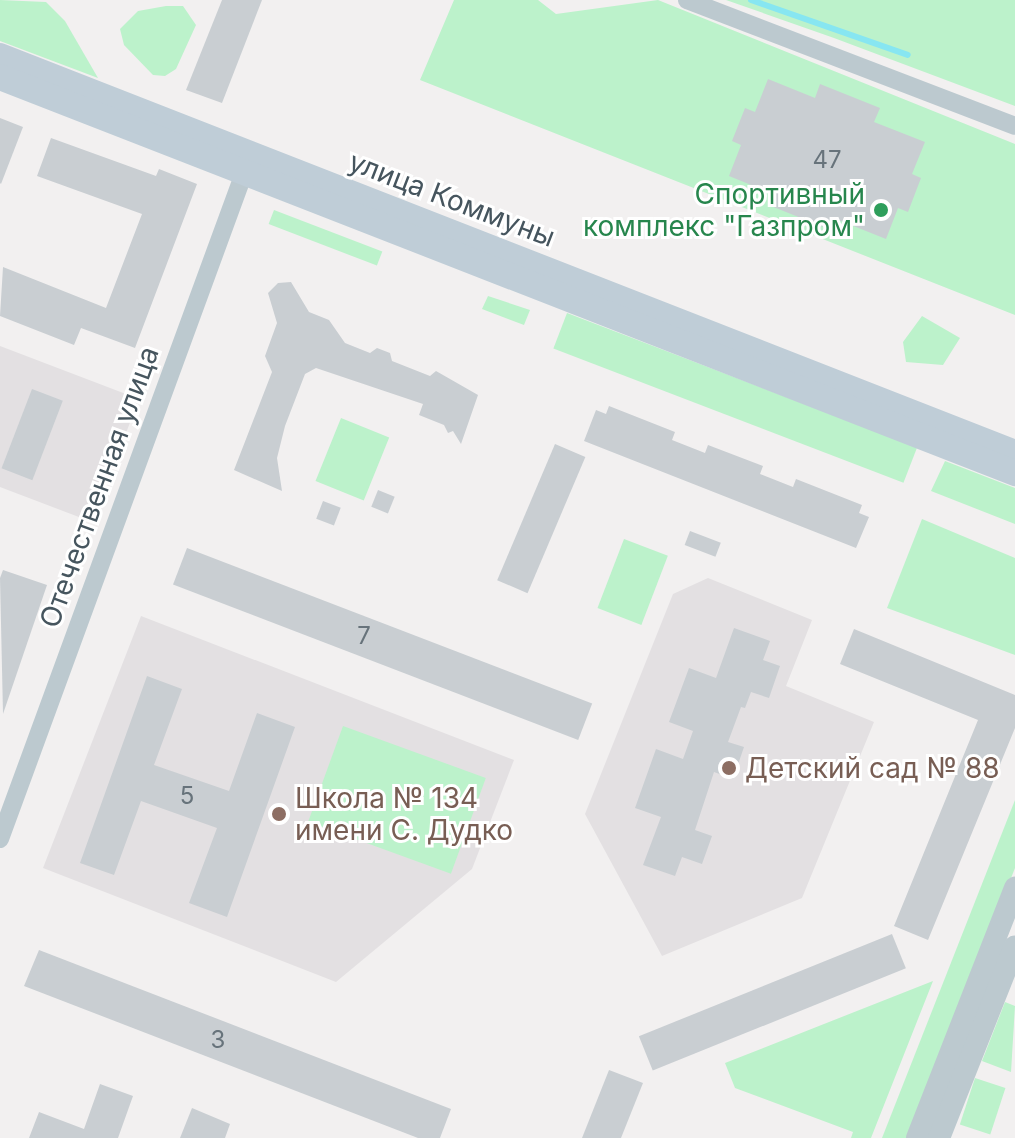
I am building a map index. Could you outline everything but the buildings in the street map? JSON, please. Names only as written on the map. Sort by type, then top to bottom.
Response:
[{"type":"main road","name":"улица Коммуны","points":[[0,56],[248,163],[1015,473]]},
{"type":"main road","name":"улица Коммуны","points":[[0,77],[248,163],[1015,453]]},
{"type":"street","points":[[687,0],[1015,126]]},
{"type":"street","name":"Отечественная улица","points":[[0,839],[248,163]]},
{"type":"street","points":[[917,1138],[1015,888]]},
{"type":"street","points":[[939,1138],[1015,946]]},
{"type":"shaded area","points":[[0,346],[139,399],[92,522],[0,487]]},
{"type":"shaded area","name":"Детский сад № 88","points":[[708,578],[812,620],[786,686],[874,722],[802,898],[662,956],[585,814],[673,594]]},
{"type":"shaded area","name":"Школа № 134 имени С. Дудко","points":[[141,616],[514,760],[472,869],[336,982],[43,868]]},
{"type":"green space","points":[[0,0],[46,2],[65,21],[98,78],[0,41]]},
{"type":"green space","name":"Cпортивный комплекс \"Газпром\"","points":[[454,0],[538,0],[556,14],[658,0],[1015,144],[1015,315],[420,80]]},
{"type":"green space","points":[[726,0],[1015,0],[1015,106],[834,38]]},
{"type":"green space","points":[[183,6],[196,25],[176,69],[165,76],[153,75],[124,45],[120,29],[138,11]]},
{"type":"green space","points":[[274,210],[382,252],[377,266],[269,224]]},
{"type":"green space","points":[[488,296],[530,310],[524,325],[482,309]]},
{"type":"green space","points":[[567,313],[917,447],[903,483],[553,348]]},
{"type":"green space","points":[[922,316],[960,338],[943,365],[906,362],[903,342]]},
{"type":"green space","points":[[341,418],[389,437],[364,501],[316,481]]},
{"type":"green space","points":[[945,461],[1015,488],[1015,524],[931,491]]},
{"type":"green space","points":[[922,519],[1015,558],[1015,655],[887,608]]},
{"type":"green space","points":[[624,539],[668,556],[641,625],[597,608]]},
{"type":"green space","points":[[343,726],[486,778],[451,874],[308,822]]},
{"type":"green space","points":[[1015,800],[1015,868],[909,1138],[882,1138]]},
{"type":"green space","points":[[933,981],[871,1138],[851,1138],[853,1132],[735,1088],[725,1063]]},
{"type":"green space","points":[[1005,1002],[1015,1006],[1011,1072],[982,1061]]},
{"type":"green space","points":[[975,1078],[1005,1088],[990,1134],[960,1125]]},
{"type":"waterway","points":[[751,0],[908,55]]},
{"type":"place","name":"Cпортивный комплекс \"Газпром\"","points":[[881,210]]},
{"type":"place","name":"Детский сад № 88","points":[[729,768]]},
{"type":"place","name":"Школа № 134 имени С. Дудко","points":[[279,814]]}]
